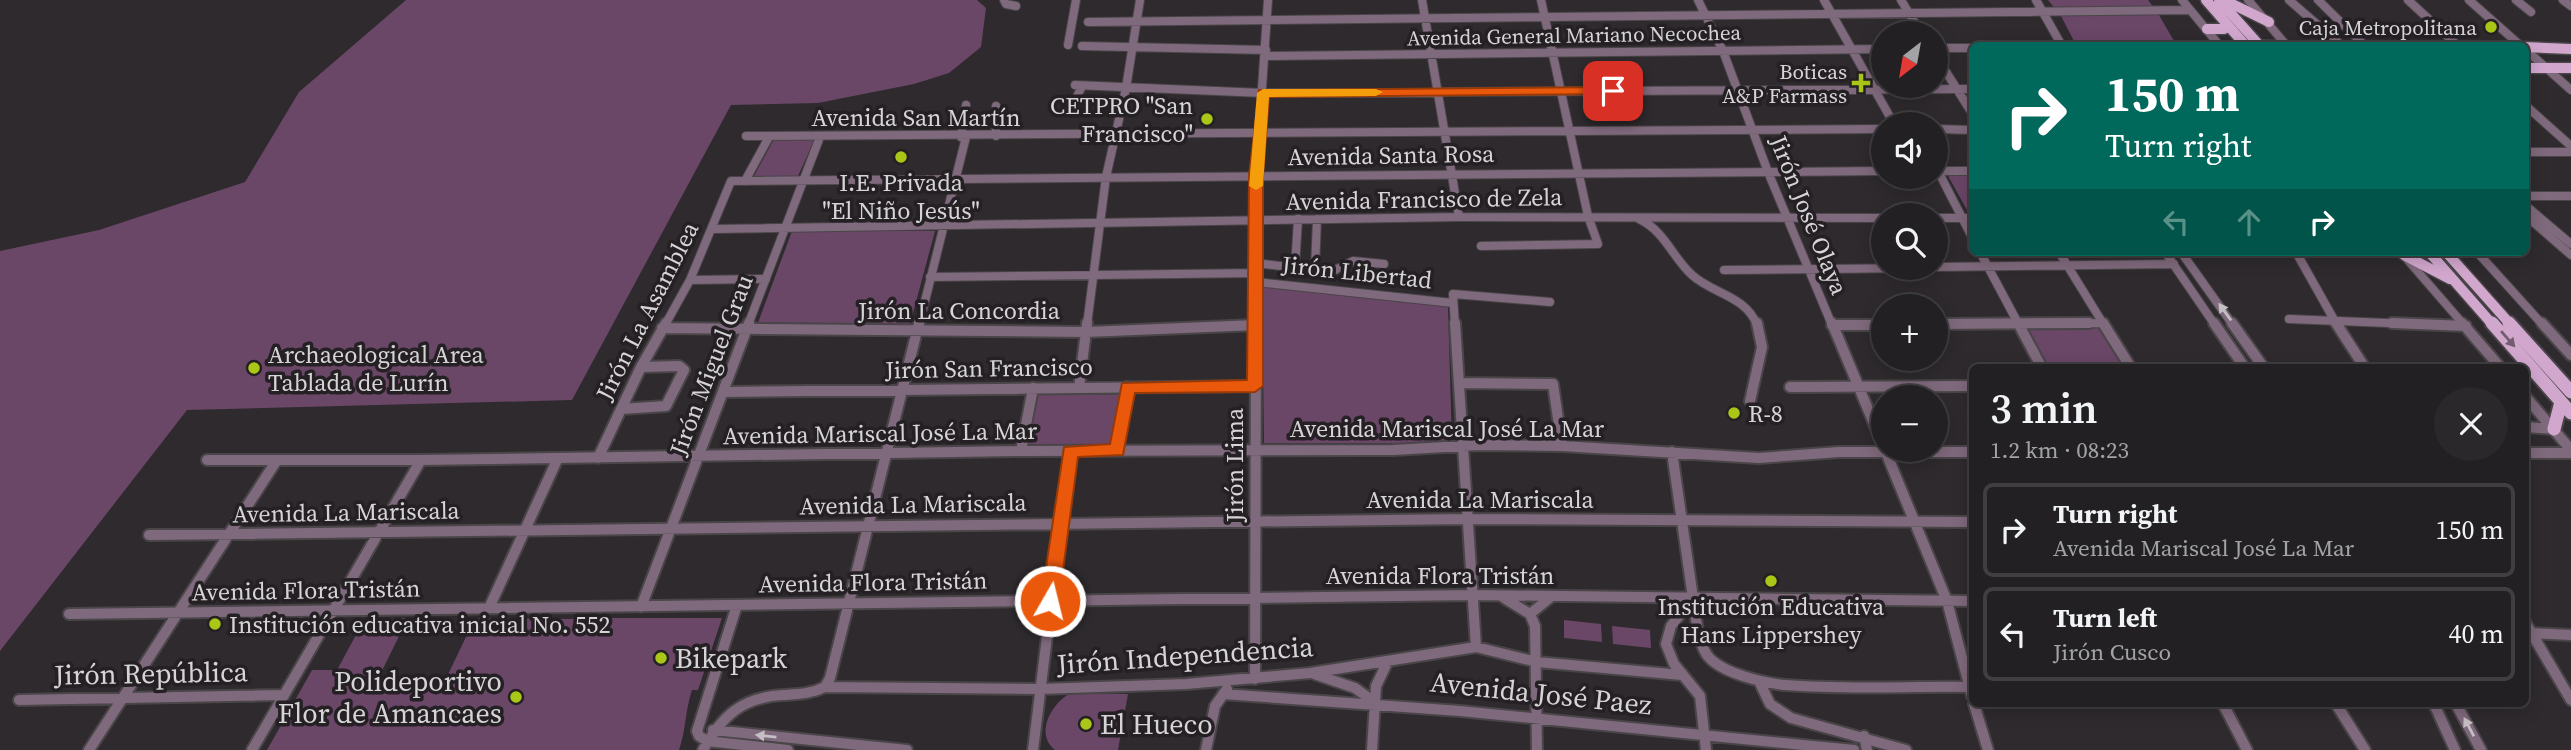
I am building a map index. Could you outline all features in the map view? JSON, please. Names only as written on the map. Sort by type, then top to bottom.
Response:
[{"type":"main road","points":[[2206,0],[2243,42]]},
{"type":"main road","points":[[2221,0],[2269,22]]},
{"type":"main road","points":[[2221,0],[2257,42]]},
{"type":"main road","points":[[2207,29],[2224,29],[2228,26]]},
{"type":"main road","points":[[2529,47],[2571,48]]},
{"type":"main road","points":[[2529,68],[2571,68]]},
{"type":"main road","points":[[2406,256],[2456,282]]},
{"type":"main road","points":[[2433,256],[2571,413]]},
{"type":"main road","points":[[2450,256],[2570,391],[2565,395],[2552,390]]},
{"type":"main road","points":[[2479,307],[2495,307]]},
{"type":"main road","points":[[2554,429],[2561,402]]},
{"type":"street","points":[[1004,0],[1006,4],[1016,6]]},
{"type":"street","points":[[1068,45],[1076,0]]},
{"type":"street","points":[[1079,388],[1106,177],[1126,88],[1140,0]]},
{"type":"street","name":"Jirón Lima","points":[[1249,679],[1254,597],[1256,176],[1269,0]]},
{"type":"street","points":[[1422,0],[1459,216]]},
{"type":"street","points":[[1481,246],[1598,244],[1588,216],[1563,91],[1541,0]]},
{"type":"street","name":"Jirón José Olaya","points":[[1698,0],[1723,51],[1768,172],[1871,416]]},
{"type":"street","points":[[1824,0],[1871,84]]},
{"type":"street","points":[[1900,0],[1914,21]]},
{"type":"street","points":[[2036,0],[2060,42]]},
{"type":"street","points":[[2182,0],[2217,42]]},
{"type":"street","points":[[2248,0],[2284,42]]},
{"type":"street","points":[[2288,0],[2337,42]]},
{"type":"street","points":[[2319,0],[2361,42]]},
{"type":"street","points":[[2408,0],[2454,42]]},
{"type":"street","points":[[2469,0],[2518,42]]},
{"type":"street","points":[[2516,0],[2531,12]]},
{"type":"street","points":[[2563,0],[2571,6]]},
{"type":"street","points":[[1088,22],[2190,10]]},
{"type":"street","name":"Avenida General Mariano Necochea","points":[[1082,46],[1266,53],[1431,55],[1871,49]]},
{"type":"street","points":[[1948,48],[1969,48]]},
{"type":"street","points":[[2529,52],[2571,90]]},
{"type":"street","points":[[1948,76],[1969,108]]},
{"type":"street","points":[[1072,107],[1078,85],[1263,93],[1871,89]]},
{"type":"street","points":[[1948,89],[1969,89]]},
{"type":"street","points":[[825,687],[955,180],[966,106]]},
{"type":"street","points":[[996,106],[996,136]]},
{"type":"street","points":[[2529,109],[2571,146]]},
{"type":"street","name":"Avenida San Martín","points":[[746,136],[963,137],[1115,133],[1871,129]]},
{"type":"street","points":[[1948,129],[1969,130]]},
{"type":"street","points":[[745,181],[769,136]]},
{"type":"street","name":"Jirón Miguel Grau","points":[[641,607],[820,137]]},
{"type":"street","points":[[2529,152],[2571,152]]},
{"type":"street","name":"Avenida Santa Rosa","points":[[731,181],[1871,171]]},
{"type":"street","points":[[1948,171],[1969,171]]},
{"type":"street","name":"Jirón La Asamblea","points":[[598,458],[641,367],[690,279],[731,181]]},
{"type":"street","points":[[1948,188],[1967,218]]},
{"type":"street","points":[[2529,196],[2571,196]]},
{"type":"street","points":[[2529,208],[2571,244]]},
{"type":"street","name":"Avenida Francisco de Zela","points":[[713,229],[1459,216],[1871,218]]},
{"type":"street","points":[[1632,217],[1653,225],[1690,273],[1741,305],[1754,317],[1761,336],[1762,356],[1749,393],[1750,401]]},
{"type":"street","points":[[1948,218],[1967,218]]},
{"type":"street","points":[[2529,218],[2571,255]]},
{"type":"street","points":[[1295,268],[1298,219]]},
{"type":"street","points":[[1315,270],[1317,219]]},
{"type":"street","points":[[1982,256],[2040,364]]},
{"type":"street","points":[[2062,256],[2129,364]]},
{"type":"street","points":[[2168,256],[2242,364]]},
{"type":"street","points":[[2184,256],[2261,364]]},
{"type":"street","points":[[2298,256],[2362,364]]},
{"type":"street","points":[[2404,256],[2498,364]]},
{"type":"street","points":[[2481,256],[2571,354]]},
{"type":"street","points":[[930,277],[1256,273],[1295,268],[1333,271],[1353,261],[1384,264]]},
{"type":"street","points":[[1948,268],[2174,264]]},
{"type":"street","points":[[1724,270],[1871,268]]},
{"type":"street","name":"Jirón Libertad","points":[[1256,273],[1453,299],[1550,302]]},
{"type":"street","points":[[690,279],[766,279]]},
{"type":"street","points":[[1453,299],[1476,647]]},
{"type":"street","points":[[2289,319],[2466,326]]},
{"type":"street","points":[[1948,324],[2104,323]]},
{"type":"street","name":"Jirón La Concordia","points":[[662,328],[1086,332],[1256,325]]},
{"type":"street","points":[[1832,325],[1871,325]]},
{"type":"street","points":[[621,409],[666,406],[684,370],[679,366],[641,367]]},
{"type":"street","points":[[1458,383],[1553,383],[1562,446]]},
{"type":"street","name":"Jirón San Francisco","points":[[723,392],[1255,386]]},
{"type":"street","points":[[1790,387],[1969,386]]},
{"type":"street","points":[[1118,450],[1127,387]]},
{"type":"street","points":[[1021,452],[1033,388]]},
{"type":"street","points":[[2529,401],[2571,452]]},
{"type":"street","points":[[2529,427],[2554,429]]},
{"type":"street","name":"Avenida Mariscal José La Mar","points":[[207,460],[421,460],[1562,446],[1759,458],[1871,450]]},
{"type":"street","points":[[1033,750],[1070,451]]},
{"type":"street","name":"Avenida Mariscal José La Mar","points":[[1948,451],[1969,452]]},
{"type":"street","points":[[1672,452],[1693,598],[1702,644],[1708,656],[1732,672],[1759,681],[1784,685],[1969,690]]},
{"type":"street","points":[[2529,453],[2571,452]]},
{"type":"street","points":[[489,608],[558,458]]},
{"type":"street","points":[[89,750],[277,460]]},
{"type":"street","points":[[252,750],[421,460]]},
{"type":"street","name":"Jirón José Olaya","points":[[1891,462],[1947,601],[1969,683]]},
{"type":"street","name":"Avenida La Mariscala","points":[[149,535],[1254,520],[1969,522]]},
{"type":"street","name":"Avenida Flora Tristán","points":[[69,614],[1473,595],[1969,601]]},
{"type":"street","points":[[1500,596],[1530,614],[1535,626],[1537,750]]},
{"type":"street","points":[[1530,614],[1552,596]]},
{"type":"street","points":[[1693,598],[1673,620],[1666,634],[1668,655],[1700,696],[1706,750]]},
{"type":"street","points":[[737,605],[697,726],[699,736],[707,743],[788,750]]},
{"type":"street","points":[[2529,630],[2571,635]]},
{"type":"street","points":[[2529,633],[2571,699]]},
{"type":"street","name":"Jirón Independencia","points":[[707,743],[728,712],[748,700],[767,696],[807,695],[825,687],[1040,689],[1249,679],[1310,673],[1476,647],[1537,662],[1682,675]]},
{"type":"street","points":[[1372,750],[1376,687],[1388,661]]},
{"type":"street","points":[[1310,673],[1355,688],[1374,702]]},
{"type":"street","points":[[1206,750],[1215,706],[1223,694],[1249,679]]},
{"type":"street","points":[[1759,681],[1761,693],[1776,709],[1796,720],[1864,736],[1906,750]]},
{"type":"street","name":"Avenida José Paez","points":[[1223,694],[1374,702],[1854,750]]},
{"type":"street","name":"Jirón República","points":[[19,700],[283,695]]},
{"type":"street","points":[[1976,707],[1988,750]]},
{"type":"street","points":[[2225,707],[2247,750]]},
{"type":"street","points":[[2338,707],[2365,750]]},
{"type":"street","points":[[2435,707],[2455,750]]},
{"type":"street","points":[[2458,707],[2481,750]]},
{"type":"street","points":[[1864,736],[1867,750]]},
{"type":"street","points":[[707,743],[907,750]]},
{"type":"shaded area","points":[[406,0],[977,0],[986,8],[981,47],[949,73],[914,84],[818,103],[731,105],[572,400],[187,410],[0,651],[0,251],[99,230],[245,182],[299,92]]},
{"type":"shaded area","points":[[2048,0],[2148,0],[2154,8],[2056,10]]},
{"type":"shaded area","points":[[2060,14],[2159,15],[2174,41],[2124,42],[2074,42]]},
{"type":"shaded area","points":[[774,139],[815,139],[798,176],[754,176]]},
{"type":"shaded area","points":[[1948,174],[1969,174],[1967,210]]},
{"type":"shaded area","points":[[792,231],[935,231],[909,328],[756,328]]},
{"type":"shaded area","points":[[1262,286],[1448,306],[1452,443],[1264,443]]},
{"type":"shaded area","points":[[2023,327],[2099,327],[2122,364],[2044,364]]},
{"type":"shaded area","points":[[1122,392],[1112,445],[1026,447],[1037,393]]},
{"type":"shaded area","points":[[408,618],[373,689],[443,685],[475,618],[575,619],[572,627],[597,626],[601,618],[722,618],[698,690],[692,690],[679,750],[267,750],[312,670],[337,670],[364,620]]},
{"type":"shaded area","points":[[1564,620],[1601,624],[1602,642],[1564,638]]},
{"type":"shaded area","points":[[1612,626],[1650,630],[1651,648],[1613,644]]},
{"type":"shaded area","name":"El Hueco","points":[[1071,693],[1128,694],[1118,750],[1055,750],[1049,743],[1046,736],[1048,719],[1058,703]]},
{"type":"slow traffic","points":[[1256,186],[1263,93],[1376,92]]},
{"type":"place","name":"Caja Metropolitana","points":[[2491,27]]},
{"type":"place","name":"Boticas A&P Farmass","points":[[1861,83]]},
{"type":"place","name":"CETPRO \"San Francisco\"","points":[[1207,119]]},
{"type":"place","name":"I.E. Privada \"El Niño Jesús\"","points":[[901,157]]},
{"type":"place","name":"Archaeological Area Tablada de Lurín","points":[[254,368]]},
{"type":"place","name":"R-8","points":[[1734,413]]},
{"type":"place","name":"Institución Educativa Hans Lippershey","points":[[1771,581]]},
{"type":"place","name":"Institución educativa inicial No. 552","points":[[215,624]]},
{"type":"place","name":"Bikepark","points":[[661,658]]},
{"type":"place","name":"Polideportivo Flor de Amancaes","points":[[516,697]]},
{"type":"place","name":"El Hueco","points":[[1086,724]]},
{"type":"route","points":[[1050,601],[1070,451],[1118,450],[1127,387],[1255,386],[1256,176],[1263,93],[1613,91]]}]
